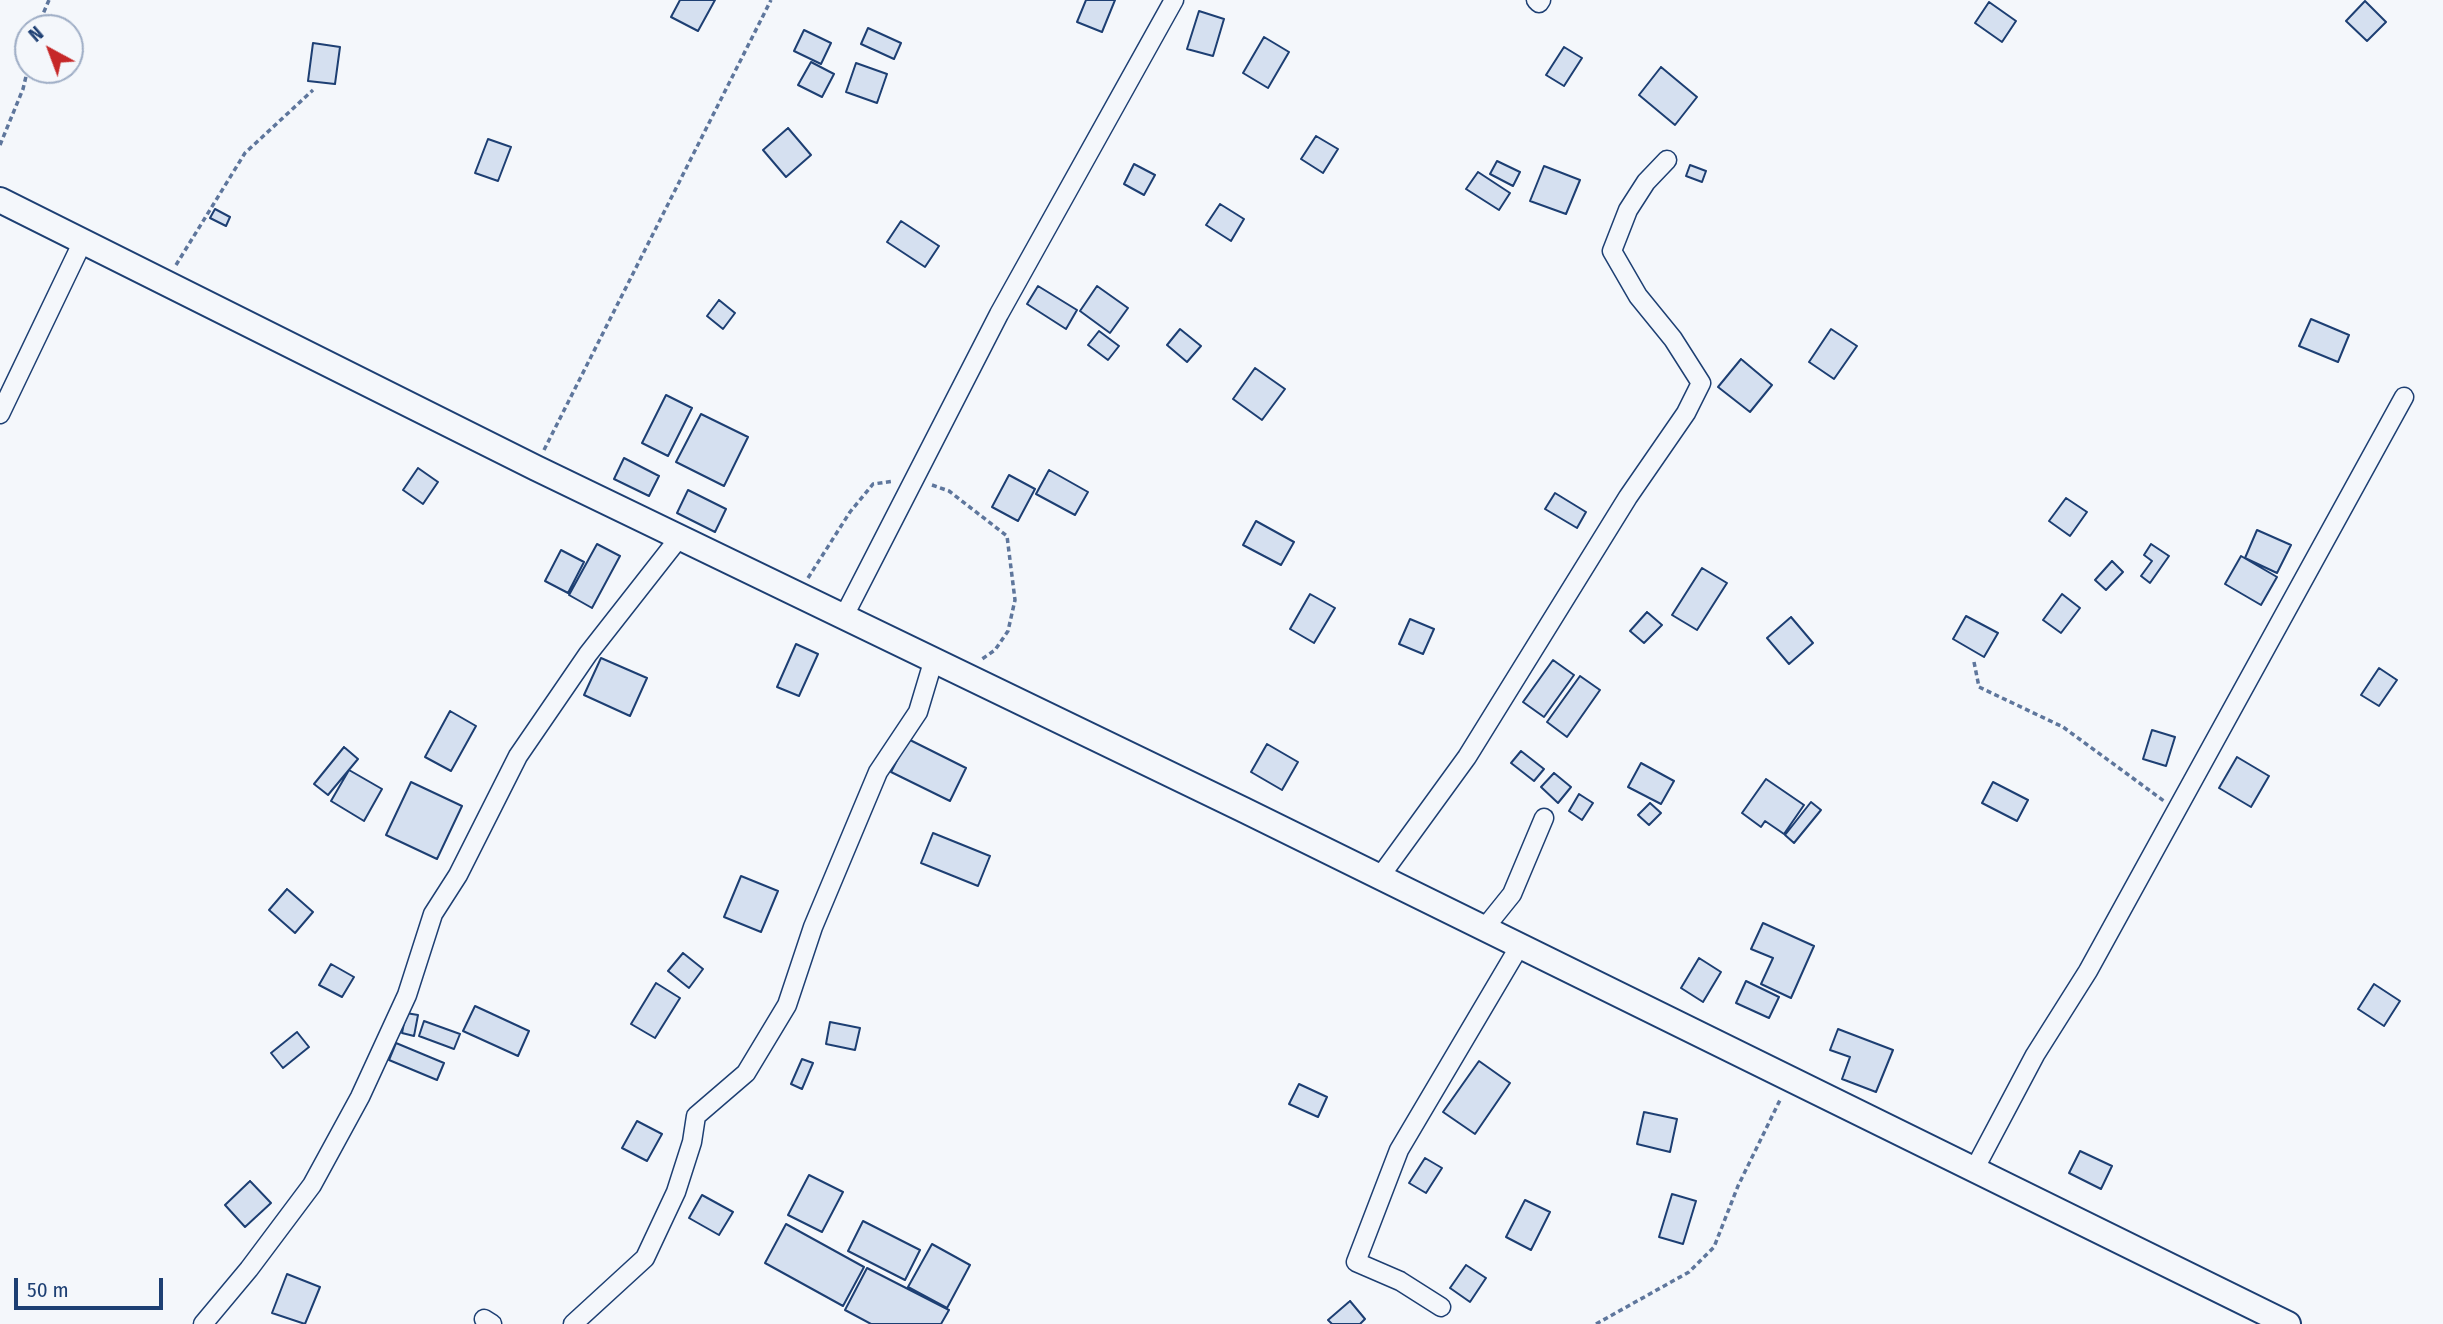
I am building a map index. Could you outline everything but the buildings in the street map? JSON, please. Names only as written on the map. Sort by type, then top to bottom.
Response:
[{"type":"street","points":[[843,618],[999,314],[1174,0]]},
{"type":"street","points":[[1379,878],[1467,757],[1628,497],[1686,413],[1701,383],[1679,346],[1638,296],[1612,251],[1628,209],[1646,182],[1667,160]]},
{"type":"street","points":[[0,200],[536,468],[2288,1324]]},
{"type":"street","points":[[0,414],[83,241]]},
{"type":"street","points":[[1974,1170],[2035,1055],[2088,971],[2404,397]]},
{"type":"street","points":[[203,1324],[250,1269],[312,1185],[360,1097],[407,995],[433,914],[458,875],[519,756],[588,654],[679,538]]},
{"type":"street","points":[[573,1324],[645,1258],[676,1192],[692,1142],[696,1116],[746,1073],[787,1005],[813,927],[878,772],[918,712],[933,662]]},
{"type":"street","points":[[1483,930],[1512,894],[1544,818]]},
{"type":"street","points":[[1441,1307],[1400,1281],[1356,1262],[1399,1150],[1518,947]]},
{"type":"path","points":[[536,468],[771,0]]},
{"type":"path","points":[[0,145],[24,84]]},
{"type":"path","points":[[166,282],[245,153],[313,90]]},
{"type":"path","points":[[797,596],[850,512],[873,484],[915,478],[949,491],[1007,536],[1015,600],[1008,631],[995,650],[960,674]]},
{"type":"path","points":[[1974,662],[1979,687],[2063,727],[2177,810]]},
{"type":"path","points":[[1596,1324],[1689,1272],[1714,1247],[1758,1142],[1790,1081]]}]
